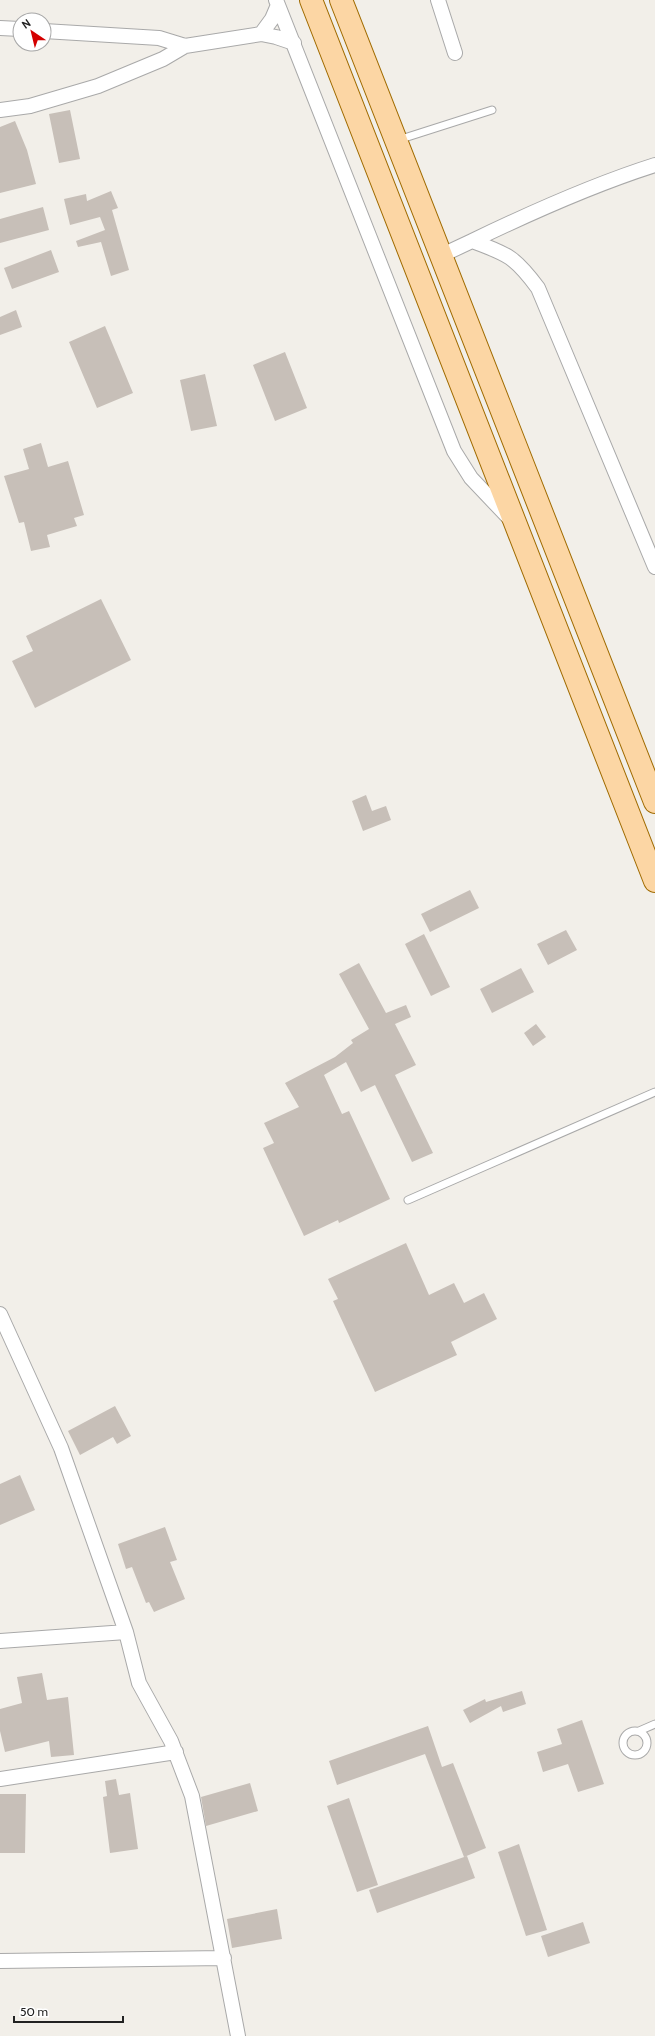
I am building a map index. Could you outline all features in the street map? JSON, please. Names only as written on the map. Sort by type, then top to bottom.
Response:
[{"type":"main road","points":[[312,0],[655,881]]},
{"type":"main road","points":[[341,0],[655,802]]},
{"type":"street","points":[[438,0],[455,53]]},
{"type":"street","points":[[277,2],[454,451],[471,478],[516,526]]},
{"type":"street","points":[[261,34],[272,19],[277,2]]},
{"type":"street","points":[[0,28],[12,29]]},
{"type":"street","points":[[52,31],[159,38],[185,46]]},
{"type":"street","points":[[0,110],[30,106],[98,86],[163,60],[185,46],[261,34],[294,43]]},
{"type":"street","points":[[440,256],[519,219],[609,180],[655,165]]},
{"type":"street","points":[[472,241],[504,252],[522,266],[538,288],[655,567]]},
{"type":"street","points":[[0,1314],[61,1448],[126,1632],[139,1683],[176,1752],[192,1796],[238,2036]]},
{"type":"street","points":[[0,1642],[126,1632]]},
{"type":"street","points":[[0,1779],[176,1752]]},
{"type":"street","points":[[0,1961],[224,1958]]},
{"type":"lane","points":[[396,141],[492,110]]},
{"type":"lane","points":[[408,1200],[655,1092]]},
{"type":"lane","points":[[655,1724],[639,1731],[627,1732],[622,1743],[627,1753],[638,1755],[647,1747],[655,1744]]},
{"type":"lane","points":[[639,1731],[647,1739],[647,1747]]},
{"type":"building","points":[[70,110],[80,159],[59,163],[49,114]]},
{"type":"building","points":[[15,121],[27,150],[36,184],[0,193],[0,127]]},
{"type":"building","points":[[111,191],[118,208],[112,210],[129,270],[111,276],[101,242],[78,247],[76,241],[105,230],[100,217],[70,225],[64,199],[86,194],[87,201]]},
{"type":"building","points":[[43,207],[49,230],[0,243],[0,219]]},
{"type":"building","points":[[51,250],[59,272],[12,289],[4,268]]},
{"type":"building","points":[[16,310],[22,327],[0,335],[0,317]]},
{"type":"building","points":[[105,326],[133,393],[97,408],[69,342]]},
{"type":"building","points":[[285,352],[307,408],[275,421],[253,365]]},
{"type":"building","points":[[205,374],[217,426],[191,431],[180,380]]},
{"type":"building","points":[[41,443],[48,467],[68,461],[84,515],[74,518],[77,526],[47,535],[50,547],[31,551],[24,522],[19,523],[4,476],[29,469],[23,449]]},
{"type":"building","points":[[101,599],[131,660],[35,708],[12,661],[33,651],[26,636]]},
{"type":"building","points":[[366,795],[372,811],[386,806],[391,820],[363,831],[352,801]]},
{"type":"building","points":[[470,890],[479,908],[430,932],[421,914]]},
{"type":"building","points":[[566,930],[577,950],[548,965],[537,944]]},
{"type":"building","points":[[424,934],[450,987],[431,996],[405,944]]},
{"type":"building","points":[[359,963],[386,1013],[406,1005],[411,1017],[395,1024],[416,1065],[395,1075],[433,1153],[412,1162],[375,1085],[361,1092],[346,1062],[324,1075],[342,1114],[349,1111],[390,1199],[339,1223],[338,1220],[304,1236],[263,1148],[274,1143],[264,1123],[299,1107],[285,1083],[335,1057],[353,1043],[351,1040],[369,1029],[339,974]]},
{"type":"building","points":[[521,968],[534,992],[492,1013],[480,989]]},
{"type":"building","points":[[536,1024],[546,1037],[533,1046],[524,1033]]},
{"type":"building","points":[[406,1243],[429,1295],[454,1283],[464,1303],[484,1293],[497,1319],[451,1342],[457,1355],[375,1392],[333,1301],[338,1299],[328,1279]]},
{"type":"building","points":[[115,1406],[131,1436],[117,1444],[113,1437],[80,1455],[68,1431]]},
{"type":"building","points":[[20,1475],[35,1510],[0,1525],[0,1484]]},
{"type":"building","points":[[165,1527],[177,1560],[170,1562],[185,1599],[154,1612],[149,1602],[146,1603],[132,1567],[126,1569],[118,1544]]},
{"type":"building","points":[[42,1673],[47,1700],[68,1697],[74,1755],[51,1757],[49,1741],[5,1752],[0,1731],[0,1709],[22,1703],[17,1677]]},
{"type":"building","points":[[522,1691],[526,1704],[503,1712],[501,1706],[470,1723],[463,1710],[485,1699],[486,1702]]},
{"type":"building","points":[[582,1720],[604,1784],[578,1792],[568,1764],[543,1772],[537,1752],[562,1744],[557,1729]]},
{"type":"building","points":[[428,1726],[442,1767],[453,1763],[486,1848],[464,1857],[425,1754],[337,1785],[329,1761]]},
{"type":"building","points":[[116,1779],[119,1795],[130,1793],[138,1849],[110,1853],[103,1797],[107,1796],[105,1781]]},
{"type":"building","points":[[250,1783],[258,1811],[206,1826],[201,1797]]},
{"type":"building","points":[[0,1794],[26,1794],[25,1853],[0,1853]]},
{"type":"building","points":[[349,1798],[378,1885],[357,1892],[327,1806]]},
{"type":"building","points":[[519,1844],[547,1930],[526,1936],[498,1852]]},
{"type":"building","points":[[467,1856],[475,1878],[377,1913],[369,1890]]},
{"type":"building","points":[[277,1909],[282,1939],[232,1948],[227,1919]]},
{"type":"building","points":[[583,1922],[590,1943],[548,1957],[541,1936]]}]
